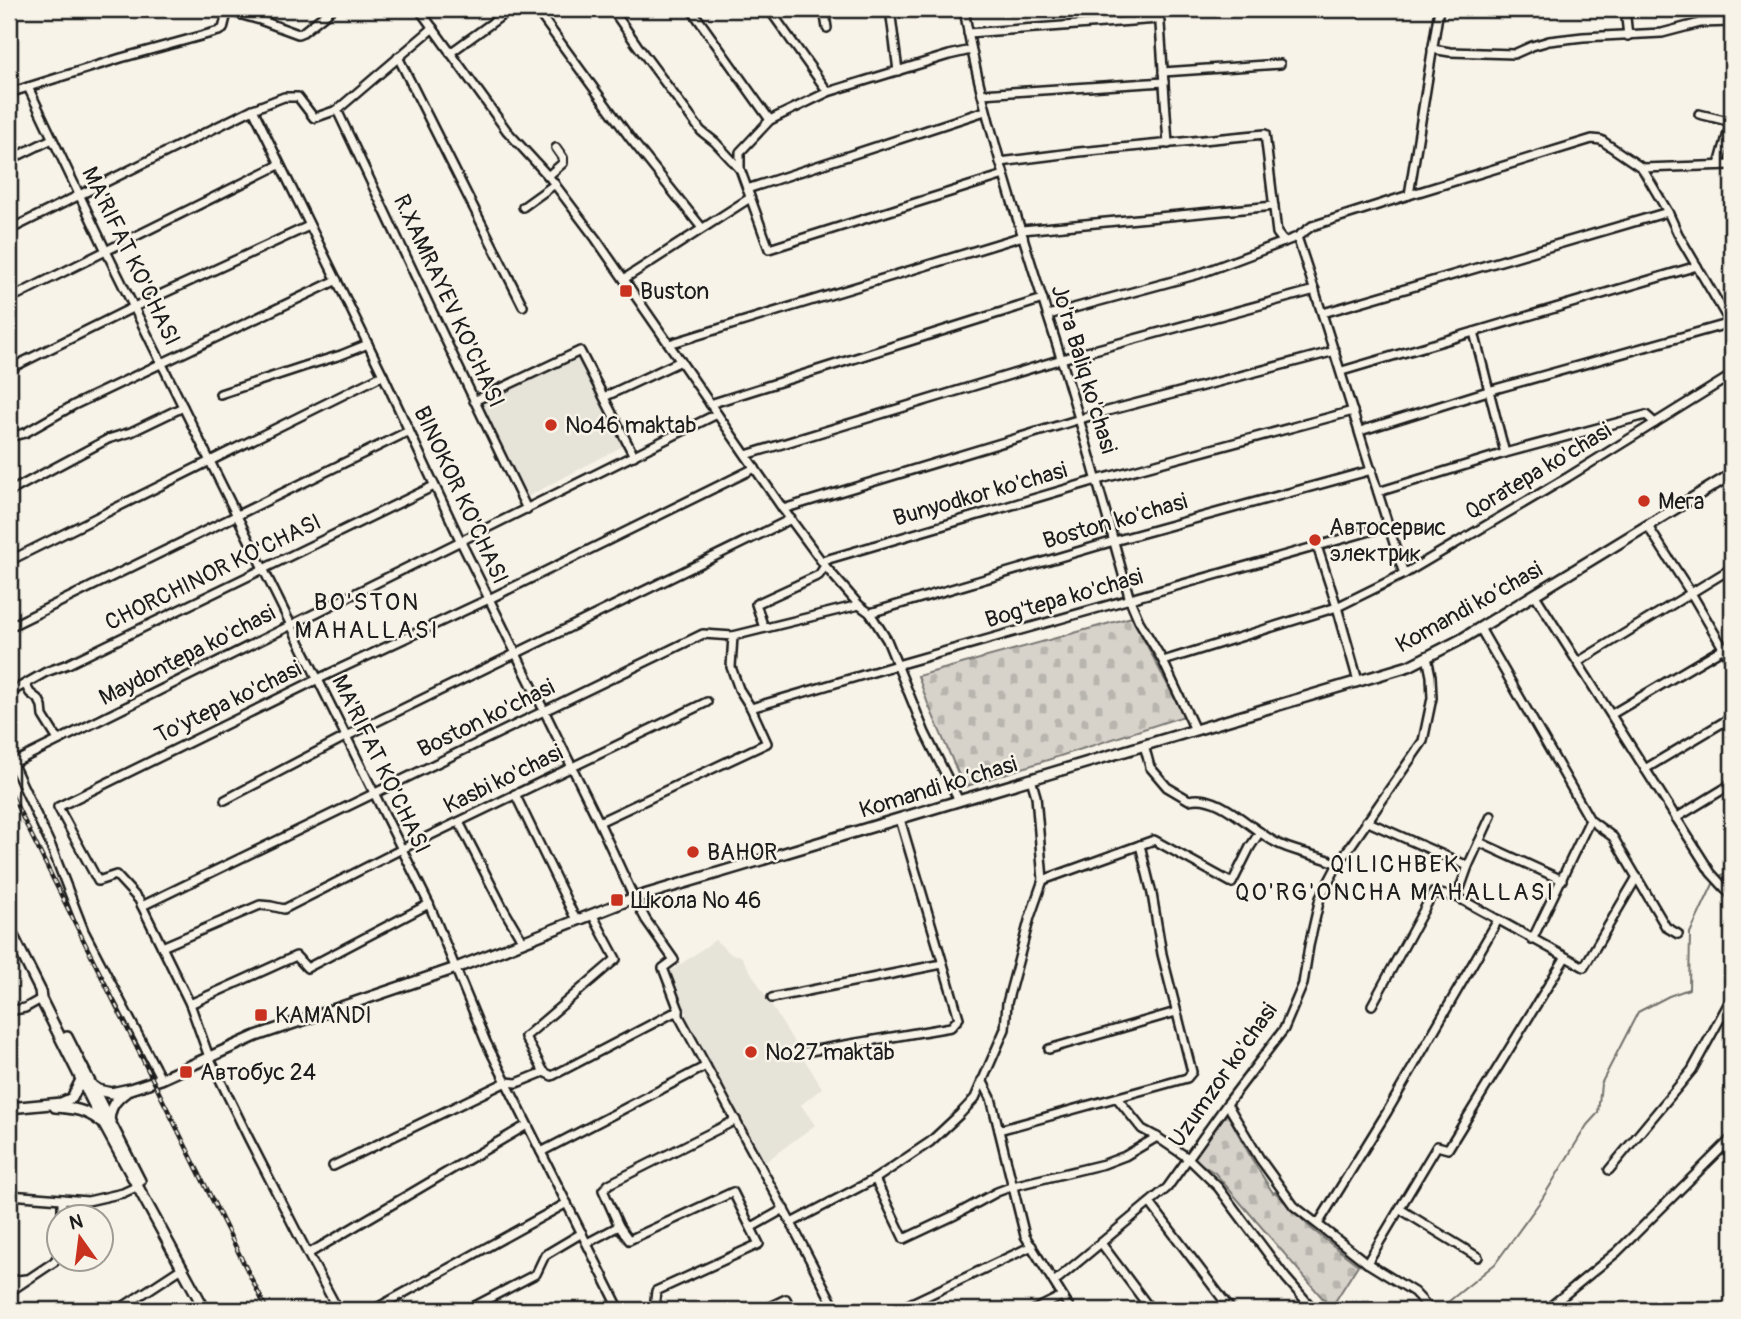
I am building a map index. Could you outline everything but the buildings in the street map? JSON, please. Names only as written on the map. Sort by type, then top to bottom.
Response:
[{"type":"main road","name":"Komandi ko‘chasi","points":[[90,1085],[111,1093],[130,1089],[161,1079],[277,1028],[456,968],[634,898],[1409,666],[1535,595],[1732,474]]},
{"type":"main road","points":[[9,928],[81,1080],[208,1310]]},
{"type":"main road","points":[[40,995],[47,997],[136,1187],[208,1310]]},
{"type":"main road","points":[[32,1107],[61,1103],[72,1098],[81,1080]]},
{"type":"main road","points":[[106,1122],[115,1100],[130,1089]]},
{"type":"main road","points":[[9,1108],[70,1108],[88,1112],[106,1122]]},
{"type":"street","points":[[9,93],[219,31],[223,29],[228,10],[298,34],[332,9]]},
{"type":"street","points":[[419,9],[507,131],[555,184],[596,239],[823,564],[859,605],[870,613],[887,640],[925,733],[959,800]]},
{"type":"street","points":[[450,53],[511,9]]},
{"type":"street","points":[[536,9],[630,138],[702,228]]},
{"type":"street","points":[[612,9],[701,131],[740,169]]},
{"type":"street","points":[[691,9],[770,120]]},
{"type":"street","points":[[769,9],[828,92]]},
{"type":"street","points":[[824,9],[827,28]]},
{"type":"street","points":[[890,9],[898,71]]},
{"type":"street","name":"Jo'ra Baliq ko'chasi","points":[[964,9],[985,111],[1062,360],[1130,600],[1195,730]]},
{"type":"street","points":[[1159,9],[1168,144]]},
{"type":"street","points":[[1409,195],[1439,9]]},
{"type":"street","points":[[1625,9],[1628,36]]},
{"type":"street","points":[[968,33],[1159,19]]},
{"type":"street","points":[[1432,49],[1514,54],[1549,41],[1662,33],[1700,23],[1732,22]]},
{"type":"street","points":[[9,230],[253,109],[284,97],[298,97],[314,118],[337,110],[433,28]]},
{"type":"street","points":[[971,50],[828,92],[770,120],[740,152],[740,169],[769,249],[1004,176]]},
{"type":"street","points":[[398,57],[523,306]]},
{"type":"street","points":[[1163,72],[1280,64]]},
{"type":"street","points":[[982,94],[1164,82]]},
{"type":"street","name":"MA'RIFAT KO'CHASI","points":[[28,88],[429,904],[486,1042],[620,1310]]},
{"type":"street","name":"BINOKOR KO'CHASI","points":[[253,109],[634,898],[674,960],[663,968],[663,972],[678,1010]]},
{"type":"street","name":"R.XAMRAYEV KO'CHASI","points":[[337,110],[527,509]]},
{"type":"street","points":[[747,189],[985,111]]},
{"type":"street","points":[[1699,114],[1732,122],[1719,165]]},
{"type":"street","points":[[1000,162],[1265,134],[1277,233],[1284,242]]},
{"type":"street","points":[[9,160],[52,139]]},
{"type":"street","points":[[1048,315],[1199,274],[1297,237],[1312,226],[1592,139],[1601,140],[1642,168],[1678,234],[1731,320],[1360,431]]},
{"type":"street","points":[[548,176],[563,163],[563,158],[556,148]]},
{"type":"street","points":[[9,299],[279,165]]},
{"type":"street","points":[[1642,168],[1732,165]]},
{"type":"street","points":[[523,207],[555,184]]},
{"type":"street","points":[[624,279],[750,198]]},
{"type":"street","points":[[669,344],[1023,233],[1274,206]]},
{"type":"street","points":[[1323,313],[1668,212]]},
{"type":"street","points":[[9,369],[134,307],[309,226]]},
{"type":"street","points":[[1297,237],[1342,371],[1404,574]]},
{"type":"street","points":[[1342,371],[1697,266]]},
{"type":"street","points":[[9,437],[25,433],[74,405],[337,280]]},
{"type":"street","points":[[746,455],[1062,360],[1315,290]]},
{"type":"street","points":[[710,404],[1043,299]]},
{"type":"street","points":[[1474,332],[1505,453]]},
{"type":"street","points":[[220,394],[368,344]]},
{"type":"street","points":[[474,401],[580,351],[634,456]]},
{"type":"street","points":[[783,509],[1079,419],[1335,351]]},
{"type":"street","points":[[604,397],[681,360]]},
{"type":"street","points":[[9,561],[383,375]]},
{"type":"street","name":"Qoratepa ko'chasi","points":[[1163,662],[1337,607],[1404,574],[1732,375]]},
{"type":"street","points":[[9,492],[108,439],[131,432],[183,407]]},
{"type":"street","name":"Bunyodkor ko'chasi","points":[[764,628],[756,604],[819,575],[823,564],[1097,480],[1353,411]]},
{"type":"street","name":"Maydontepa ko'chasi","points":[[11,760],[58,740],[717,414]]},
{"type":"street","points":[[1378,492],[1505,453],[1646,415],[1655,423]]},
{"type":"street","points":[[9,627],[409,431]]},
{"type":"street","name":"To'ytepa ko'chasi","points":[[142,906],[116,875],[98,881],[58,807],[755,468]]},
{"type":"street","name":"Boston ko'chasi","points":[[870,613],[1114,541],[1372,470]]},
{"type":"street","name":"CHORCHINOR KO'CHASI","points":[[9,693],[46,672],[68,664],[435,486]]},
{"type":"street","points":[[225,800],[345,737],[791,519]]},
{"type":"street","points":[[1647,525],[1732,663]]},
{"type":"street","name":"Bog'tepa ko'chasi","points":[[751,708],[1388,526]]},
{"type":"street","points":[[1317,546],[1358,681]]},
{"type":"street","points":[[1578,662],[1732,568]]},
{"type":"street","points":[[1535,595],[1711,873],[1732,896]]},
{"type":"street","name":"Boston ko'chasi","points":[[142,906],[703,634],[733,636],[859,605]]},
{"type":"street","points":[[1479,628],[1590,820],[1613,837],[1667,927],[1678,934]]},
{"type":"street","points":[[599,822],[767,743],[731,667],[733,636]]},
{"type":"street","points":[[1612,714],[1732,643]]},
{"type":"street","name":"Uzumzor ko'chasi","points":[[1054,1282],[1167,1188],[1284,1029],[1303,984],[1320,898],[1366,821],[1423,741],[1432,698],[1427,657]]},
{"type":"street","points":[[25,684],[30,694],[42,706],[43,716],[58,740]]},
{"type":"street","name":"Kasbi ko'chasi","points":[[162,947],[260,905],[284,909],[514,794],[707,702]]},
{"type":"street","points":[[1645,769],[1732,717]]},
{"type":"street","points":[[1144,745],[1150,767],[1167,787],[1189,800],[1198,797],[1230,809],[1276,843],[1338,864]]},
{"type":"street","points":[[11,760],[51,846],[84,930],[161,1079]]},
{"type":"street","points":[[792,1223],[875,1179],[930,1142],[975,1098],[1005,1028],[1007,1003],[1043,880],[1036,796],[1031,779]]},
{"type":"street","points":[[1676,818],[1732,784]]},
{"type":"street","points":[[514,794],[576,920]]},
{"type":"street","points":[[1457,897],[1491,816]]},
{"type":"street","points":[[804,1052],[951,1027],[959,1018],[900,819]]},
{"type":"street","points":[[1532,940],[1590,820]]},
{"type":"street","points":[[1366,821],[1468,866]]},
{"type":"street","points":[[459,822],[523,942]]},
{"type":"street","points":[[1043,880],[1154,840],[1232,883],[1260,832]]},
{"type":"street","points":[[1479,842],[1562,880]]},
{"type":"street","points":[[999,1130],[1187,1078],[1192,1072],[1162,954],[1140,845]]},
{"type":"street","points":[[1372,1005],[1433,892],[1457,897],[1584,967],[1637,877]]},
{"type":"street","points":[[190,1004],[296,956],[307,968],[429,904]]},
{"type":"street","points":[[142,906],[190,1004],[209,1057],[338,1310]]},
{"type":"street","points":[[592,914],[616,960],[525,1037],[544,1072],[552,1076],[678,1010],[792,1223],[833,1309]]},
{"type":"street","points":[[1318,1224],[1387,1112],[1498,920]]},
{"type":"street","points":[[1367,1263],[1437,1146],[1448,1149],[1565,958]]},
{"type":"street","points":[[772,998],[942,964]]},
{"type":"street","points":[[9,1011],[25,1008],[40,995]]},
{"type":"street","points":[[1609,1170],[1692,1070],[1732,997]]},
{"type":"street","points":[[1049,1049],[1176,1012]]},
{"type":"street","points":[[541,1153],[706,1066]]},
{"type":"street","points":[[333,1166],[506,1083],[517,1083],[544,1072]]},
{"type":"street","points":[[982,1080],[991,1098],[1025,1236],[1071,1310]]},
{"type":"street","points":[[1117,1098],[1142,1129],[1188,1158],[1218,1187],[1239,1218],[1314,1310]]},
{"type":"street","points":[[1227,1104],[1294,1206],[1367,1263],[1414,1292],[1429,1308]]},
{"type":"street","points":[[660,1310],[655,1300],[656,1292],[759,1244],[752,1227],[733,1192],[629,1240],[619,1226],[603,1189],[736,1120]]},
{"type":"street","points":[[308,1254],[527,1125]]},
{"type":"street","points":[[875,1179],[904,1239],[997,1192],[1104,1164],[1125,1156],[1157,1137]]},
{"type":"street","points":[[1546,1310],[1617,1252],[1732,1138]]},
{"type":"street","points":[[9,1195],[89,1201],[136,1187]]},
{"type":"street","points":[[62,1199],[62,1204]]},
{"type":"street","points":[[373,1310],[567,1203]]},
{"type":"street","points":[[1150,1203],[1231,1310]]},
{"type":"street","points":[[752,1227],[784,1209]]},
{"type":"street","points":[[1399,1209],[1478,1257]]},
{"type":"street","points":[[587,1243],[619,1226]]},
{"type":"street","points":[[467,1310],[536,1274],[545,1255],[582,1233]]},
{"type":"street","points":[[1101,1243],[1151,1310]]},
{"type":"street","points":[[897,1310],[1032,1246]]},
{"type":"street","points":[[9,1292],[46,1267]]},
{"type":"street","points":[[118,1310],[182,1268]]},
{"type":"street","points":[[9,1281],[30,1278]]},
{"type":"street","points":[[1034,1310],[1062,1296]]},
{"type":"street","points":[[763,1310],[786,1299],[791,1310]]},
{"type":"shaded area","points":[[1698,9],[1732,9],[1732,19],[1700,21]]},
{"type":"shaded area","name":"№46 maktab","points":[[580,356],[623,446],[525,498],[480,404]]},
{"type":"shaded area","name":"№27 maktab","points":[[715,940],[731,954],[741,956],[822,1088],[801,1105],[815,1125],[764,1163],[683,1017],[687,1014],[667,974]]},
{"type":"green space","points":[[1132,617],[1184,716],[964,787],[918,676]]},
{"type":"green space","points":[[1227,1113],[1273,1193],[1313,1230],[1358,1265],[1331,1308],[1215,1173],[1193,1159]]},
{"type":"waterway","points":[[1720,876],[1732,869]]},
{"type":"waterway","points":[[1435,1310],[1495,1264],[1542,1199],[1587,1125],[1598,1113],[1601,1084],[1638,1012],[1689,989],[1690,933],[1714,882]]},
{"type":"railway","points":[[9,790],[267,1310]]},
{"type":"place","name":"Buston","points":[[626,291]]},
{"type":"place","name":"№46 maktab","points":[[551,425]]},
{"type":"place","name":"Мега","points":[[1644,501]]},
{"type":"place","name":"Автосервис электрик","points":[[1315,540]]},
{"type":"place","name":"BAHOR","points":[[693,852]]},
{"type":"place","name":"Школа № 46","points":[[617,900]]},
{"type":"place","name":"KAMANDI","points":[[261,1015]]},
{"type":"place","name":"№27 maktab","points":[[751,1052]]},
{"type":"place","name":"Автобус 24","points":[[186,1072]]},
{"type":"district","name":"BO'STON MAHALLASI","points":[[367,616]]},
{"type":"district","name":"QILICHBEK QO'RG'ONCHA MAHALLASI","points":[[1395,878]]}]
